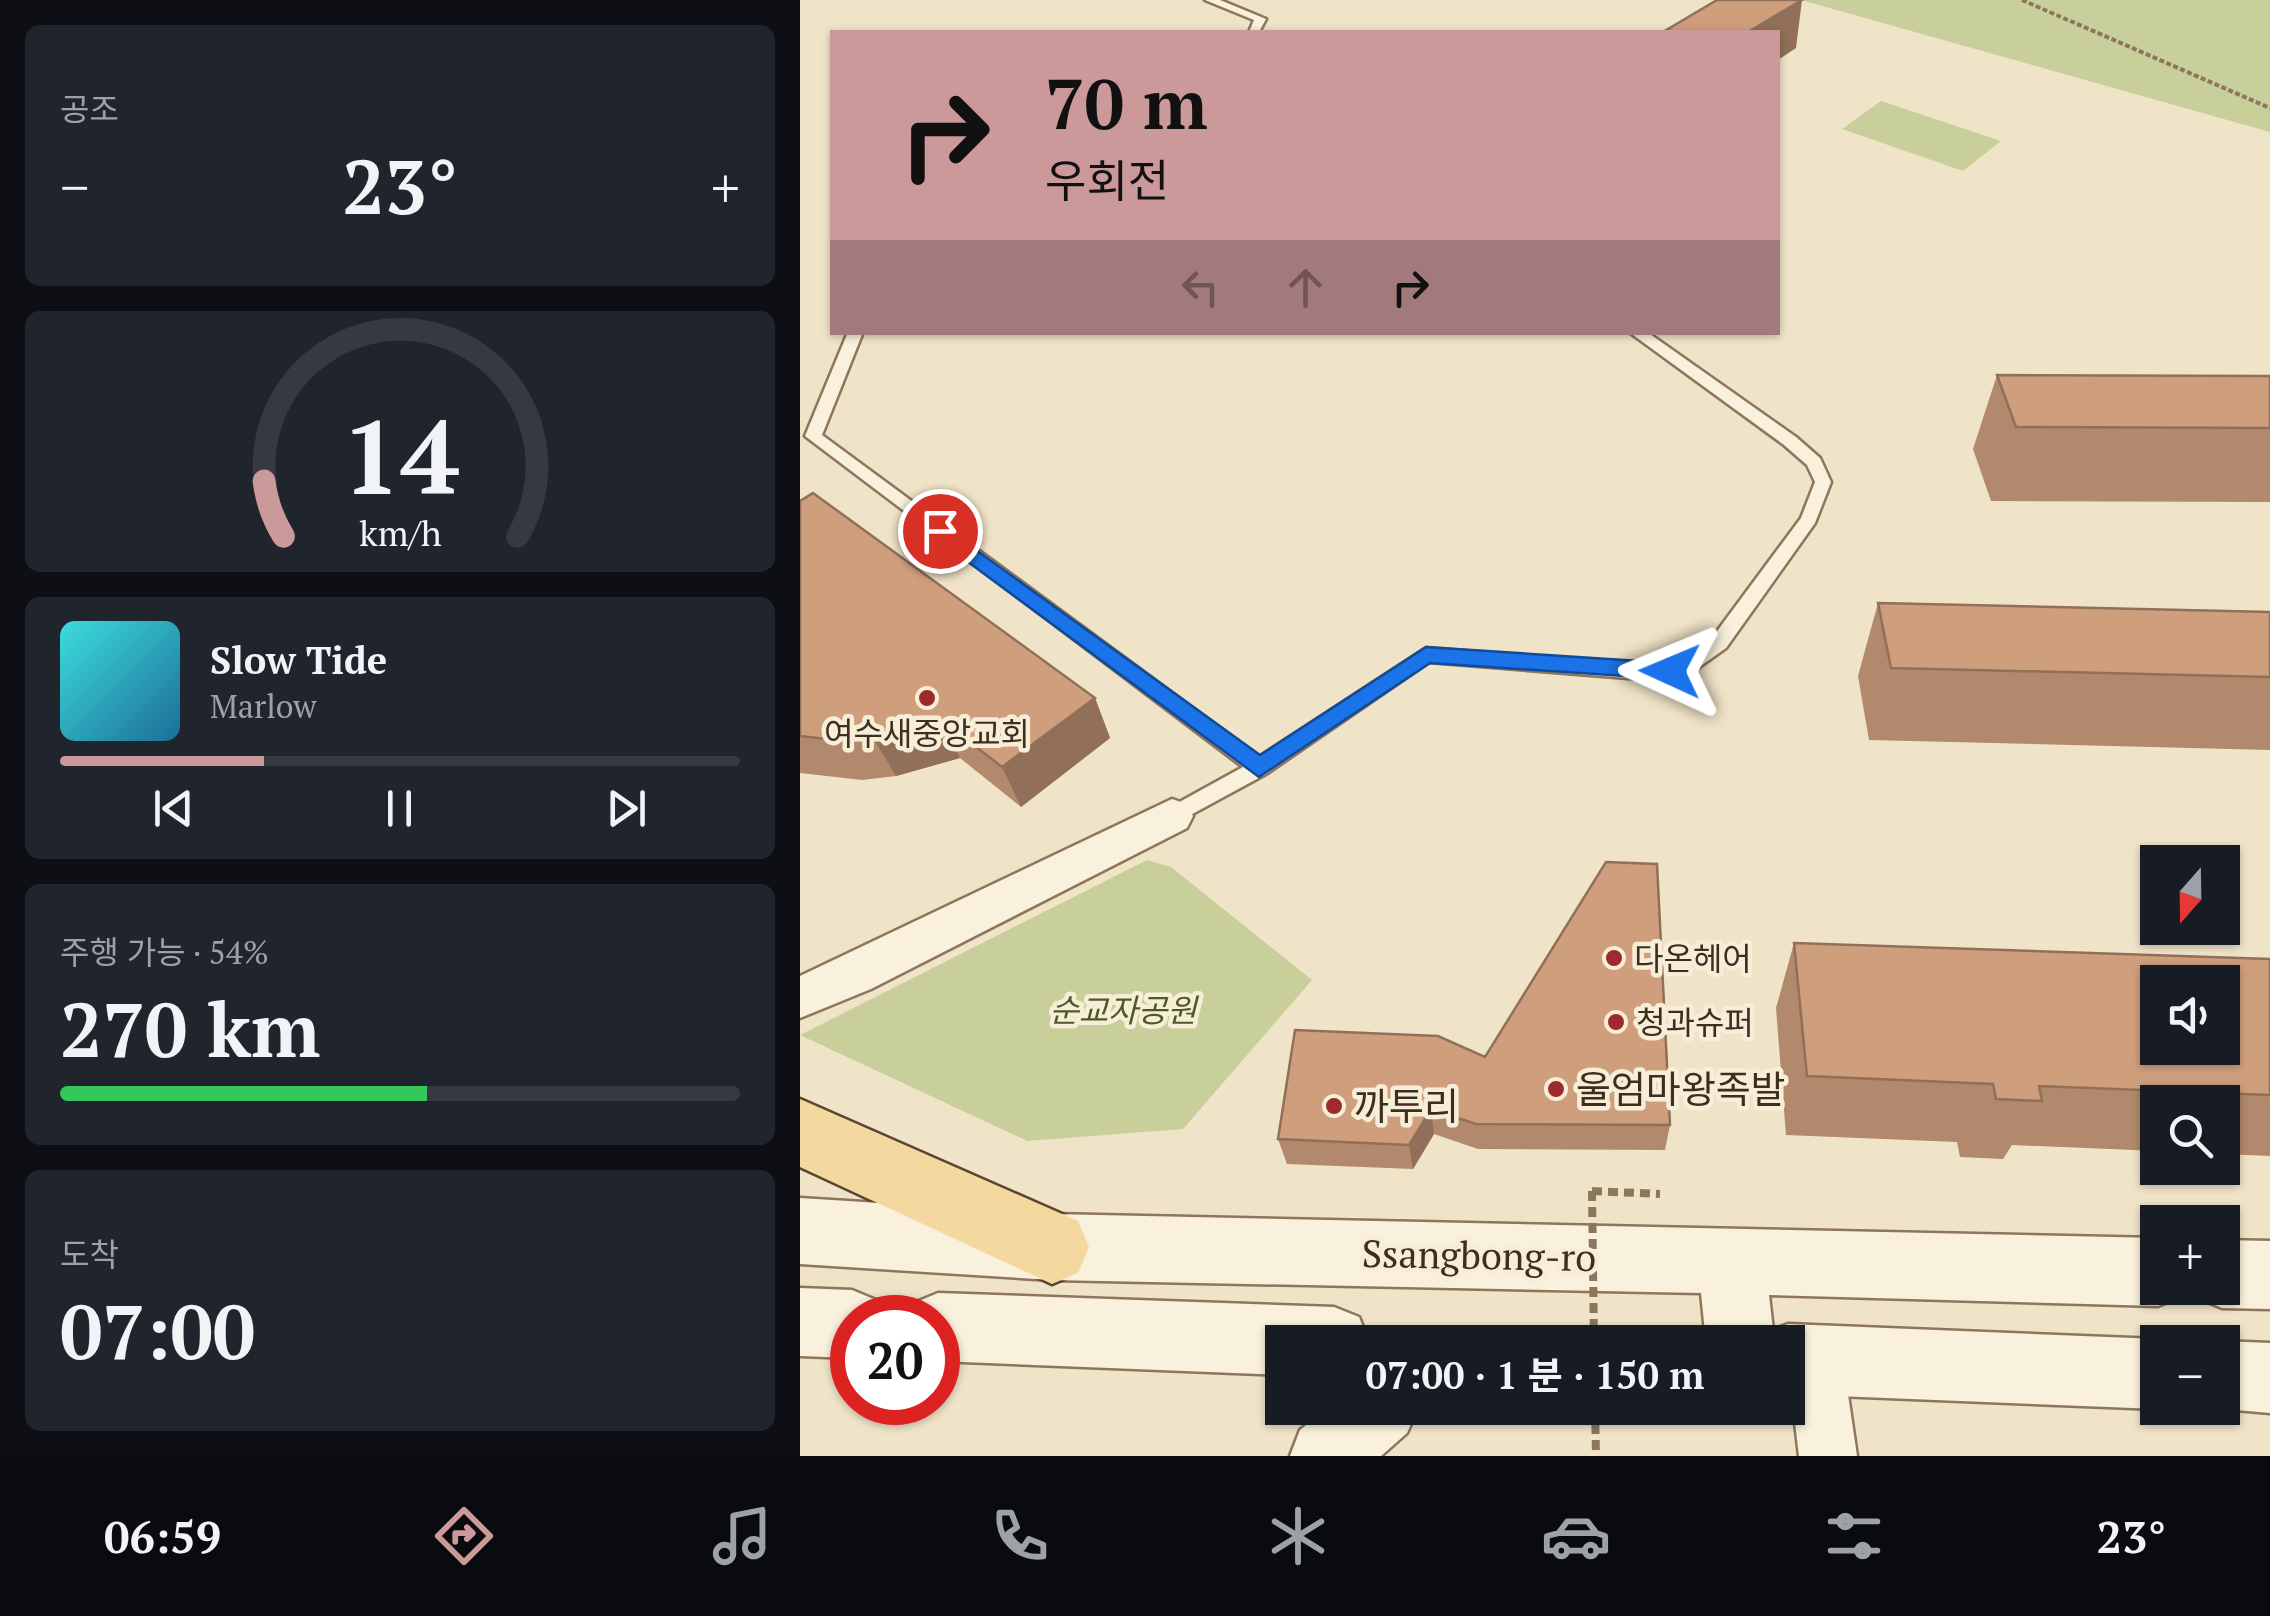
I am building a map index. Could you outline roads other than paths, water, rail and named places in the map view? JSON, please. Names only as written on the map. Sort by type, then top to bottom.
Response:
[{"type":"main road","points":[[800,1132],[1052,1247]]},
{"type":"street","points":[[800,998],[1172,816]]},
{"type":"street","name":"Ssangbong-ro","points":[[800,1231],[1052,1247],[2140,1272]]},
{"type":"street","points":[[1732,1261],[1738,1325]]},
{"type":"street","points":[[2240,1274],[2270,1275]]},
{"type":"street","points":[[800,1322],[830,1323]]},
{"type":"street","points":[[960,1328],[1265,1339]]},
{"type":"street","points":[[1805,1360],[2140,1373]]},
{"type":"street","points":[[1805,1371],[1828,1456]]},
{"type":"street","points":[[2240,1377],[2270,1378]]},
{"type":"street","points":[[1326,1456],[1362,1425]]},
{"type":"lane","points":[[1210,0],[1260,19],[1255,30]]},
{"type":"lane","points":[[854,335],[806,432],[1259,768]]},
{"type":"lane","points":[[1172,816],[1259,768],[1426,655],[1653,672],[1688,666],[1719,642],[1810,519],[1821,495],[1822,476],[1814,462],[1790,441],[1640,335]]},
{"type":"place","name":"여수새중앙교회","points":[[927,698]]},
{"type":"place","name":"다온헤어","points":[[1614,958]]},
{"type":"place","name":"청과슈퍼","points":[[1616,1022]]},
{"type":"place","name":"울엄마왕족발","points":[[1556,1089]]},
{"type":"place","name":"까투리","points":[[1334,1106]]},
{"type":"park label","name":"순교자공원","points":[[1123,1010]]}]
